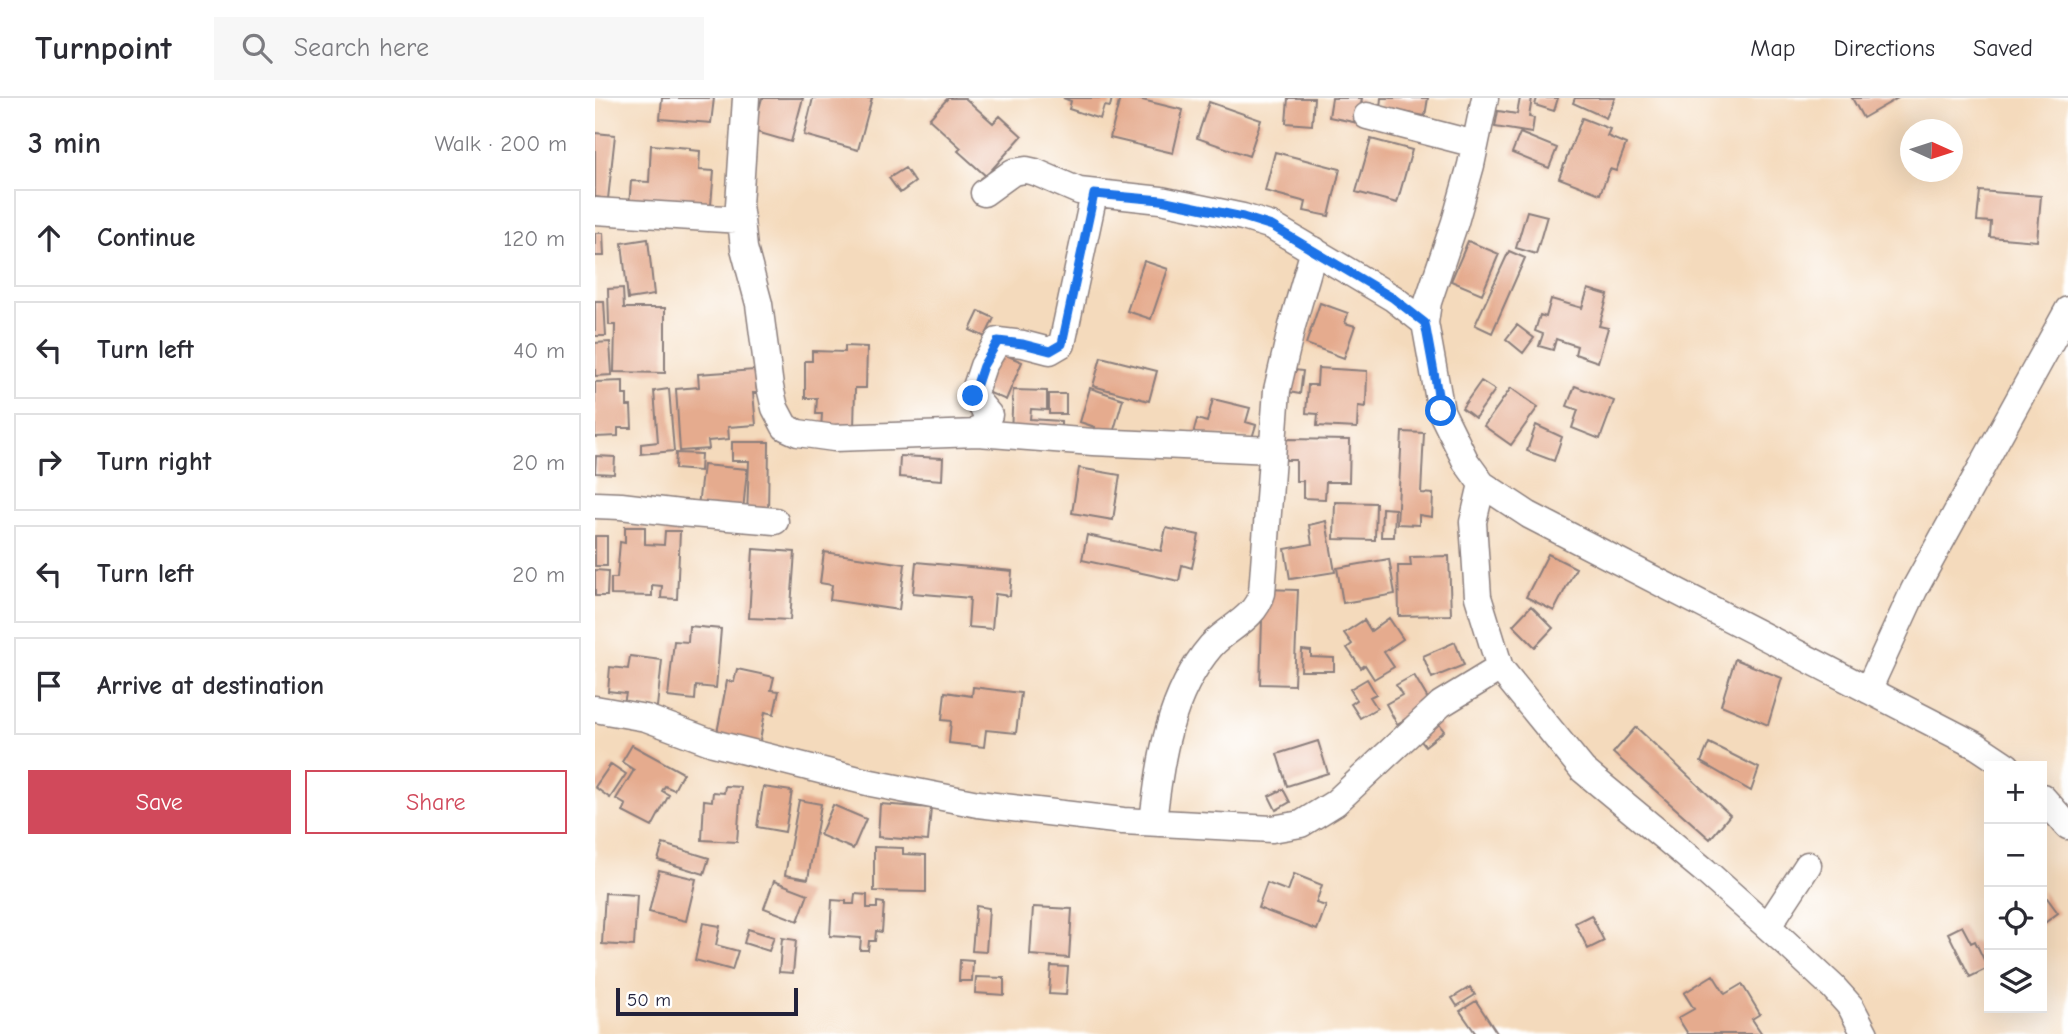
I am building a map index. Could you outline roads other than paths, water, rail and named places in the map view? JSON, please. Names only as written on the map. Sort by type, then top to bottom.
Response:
[{"type":"street","points":[[746,98],[739,205],[744,248],[759,304],[770,387],[775,408],[786,427],[798,433],[834,438],[978,433],[1093,442],[1272,450]]},
{"type":"street","points":[[1485,98],[1455,222],[1428,302],[1425,323],[1441,411],[1466,462],[1482,484],[1529,515],[1977,746],[2000,761]]},
{"type":"street","points":[[1367,116],[1475,144]]},
{"type":"street","points":[[984,193],[1013,172],[1022,169],[1035,172],[1073,190],[1161,200],[1243,217],[1272,226],[1314,250],[1393,298],[1425,323]]},
{"type":"street","points":[[978,433],[989,415],[973,396],[983,366],[998,341],[1050,351],[1062,344],[1094,194]]},
{"type":"street","points":[[595,211],[741,220]]},
{"type":"street","points":[[1153,822],[1162,758],[1177,702],[1213,643],[1247,617],[1261,598],[1277,390],[1314,250]]},
{"type":"street","points":[[1868,690],[1913,590],[2068,310]]},
{"type":"street","points":[[1482,484],[1472,522],[1478,597],[1500,668],[1583,770],[1705,871],[1833,987],[1851,1007],[1865,1034]]},
{"type":"street","points":[[595,505],[775,522]]},
{"type":"street","points":[[595,709],[646,718],[713,743],[871,783],[964,802],[1109,819],[1272,830],[1301,824],[1335,803],[1441,704],[1500,668]]},
{"type":"street","points":[[2047,803],[2068,826]]},
{"type":"street","points":[[1767,926],[1808,865]]}]
